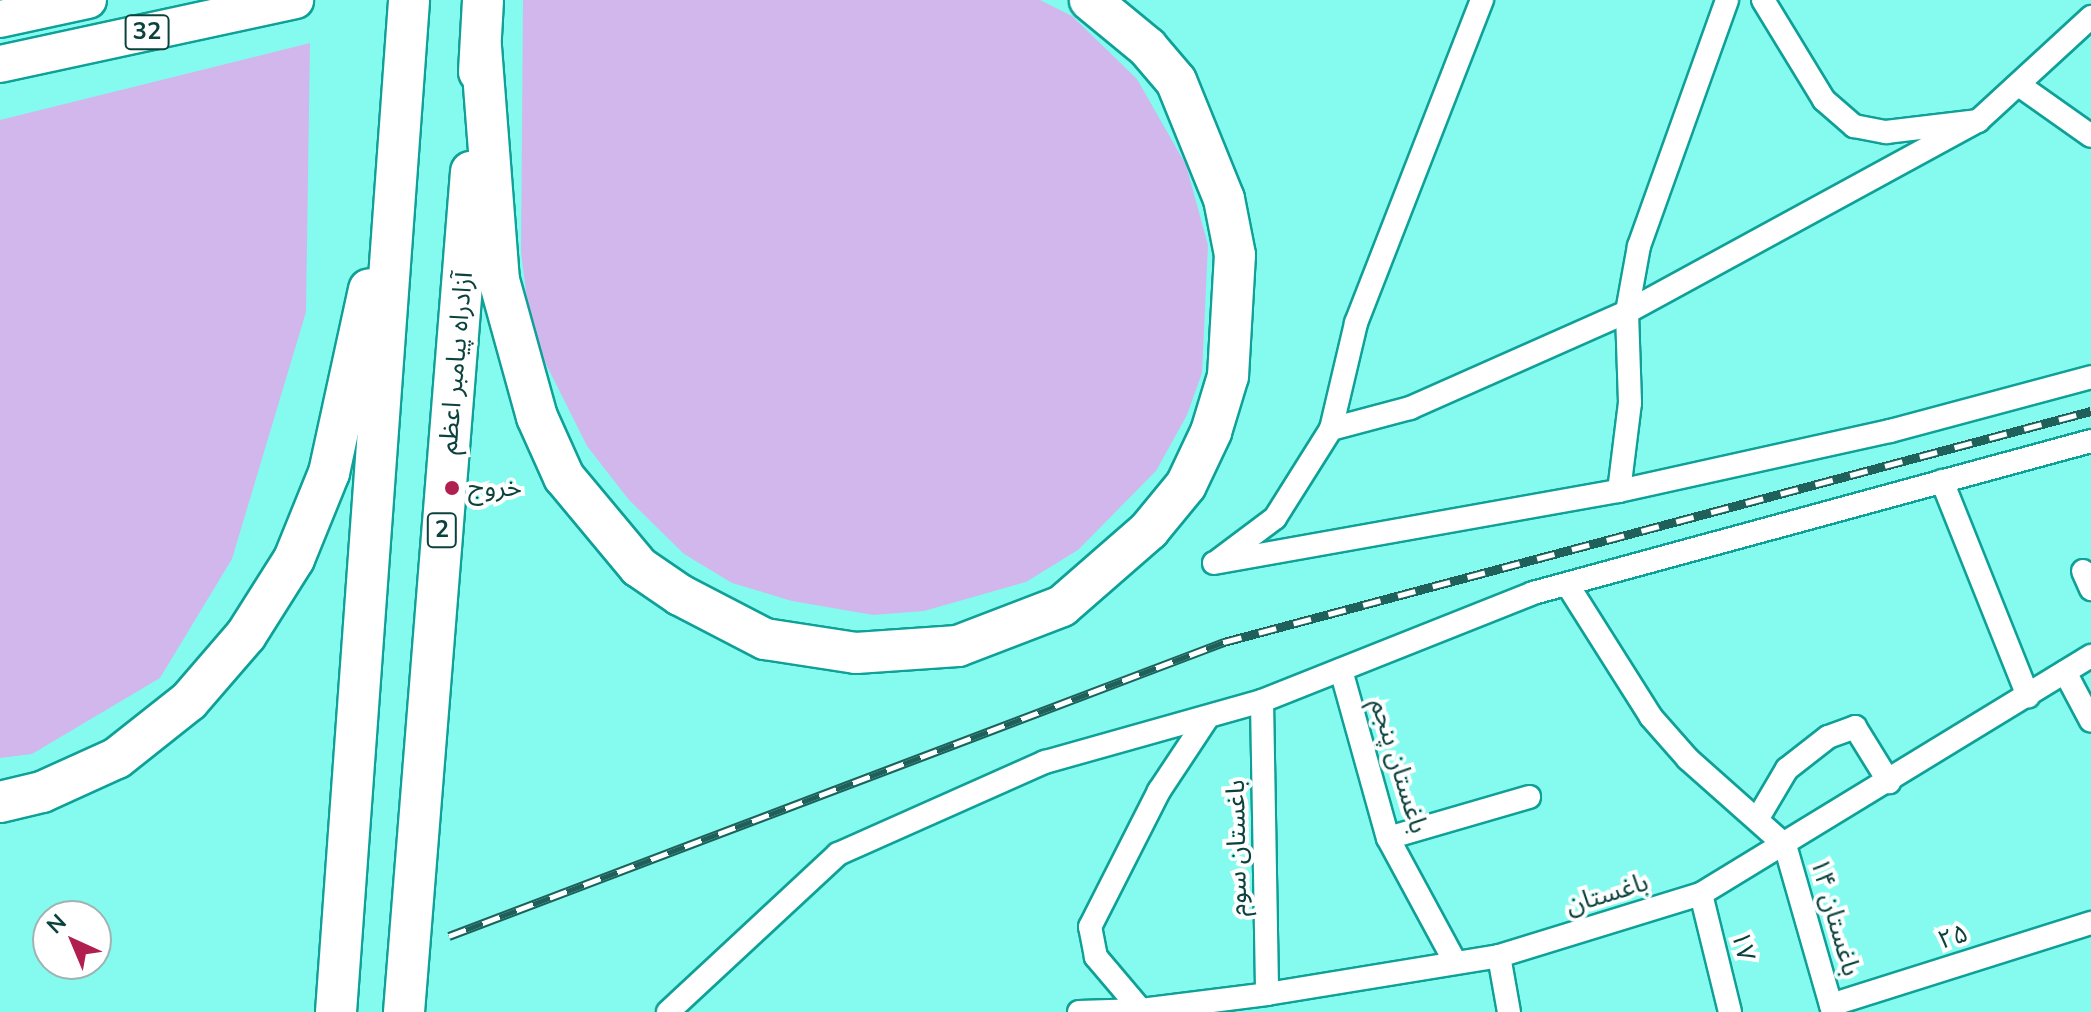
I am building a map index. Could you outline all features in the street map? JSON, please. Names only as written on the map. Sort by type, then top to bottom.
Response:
[{"type":"highway","name":"32","points":[[0,19],[88,0]]},
{"type":"highway","name":"32","points":[[0,64],[295,0]]},
{"type":"highway","points":[[336,1012],[409,0]]},
{"type":"highway","name":"آزادراه پیامبر اعظم","points":[[404,1012],[483,0]]},
{"type":"highway","points":[[481,47],[499,280],[537,417],[564,477],[639,567],[680,595],[765,639],[856,653],[958,646],[1062,606],[1149,530],[1186,485],[1211,432],[1228,376],[1235,255],[1213,170],[1176,81],[1147,47],[1090,0]]},
{"type":"highway","points":[[0,802],[42,792],[117,758],[189,701],[246,635],[294,559],[329,473],[401,132]]},
{"type":"street","points":[[1482,0],[1356,323],[1331,429],[1275,518],[1214,563],[1619,491],[1890,431],[2091,377]]},
{"type":"street","points":[[1619,491],[1630,403],[1627,312],[1639,246],[1727,0]]},
{"type":"street","points":[[1763,0],[1824,100],[1854,126],[1886,132],[1978,121]]},
{"type":"street","points":[[1331,429],[1410,408],[1627,312],[1978,121],[2091,17]]},
{"type":"street","points":[[2019,85],[2091,136]]},
{"type":"street","points":[[668,1012],[838,854],[1045,762],[1206,720],[1262,701],[1567,584],[2091,441]]},
{"type":"street","points":[[1942,481],[2028,696]]},
{"type":"street","points":[[1567,584],[1651,717],[1688,759],[1785,845]]},
{"type":"street","name":"باغستان","points":[[1079,1012],[1141,1010],[1267,994],[1454,960],[1499,956],[1701,894],[2091,656]]},
{"type":"street","name":"باغستان پنجم","points":[[1341,670],[1388,838],[1454,960]]},
{"type":"street","points":[[2065,672],[2091,721]]},
{"type":"street","name":"باغستان سوم","points":[[1262,701],[1267,994]]},
{"type":"street","points":[[1141,1010],[1096,957],[1090,927],[1159,791],[1206,720]]},
{"type":"street","points":[[1758,818],[1787,769],[1828,737],[1855,727],[1889,782]]},
{"type":"street","points":[[1388,838],[1529,797]]},
{"type":"street","name":"باغستان ۱۴","points":[[1785,845],[1832,1009]]},
{"type":"street","name":"۱۷","points":[[1701,894],[1730,1012]]},
{"type":"street","name":"۲۵","points":[[1832,1009],[2091,923]]},
{"type":"street","points":[[1499,956],[1509,1012]]},
{"type":"shaded area","points":[[523,0],[1040,0],[1072,16],[1137,79],[1186,165],[1208,245],[1202,373],[1187,415],[1156,471],[1078,550],[1026,582],[924,611],[873,615],[792,601],[732,583],[684,554],[629,500],[587,446],[543,358],[528,307],[521,252]]},
{"type":"shaded area","points":[[310,43],[306,312],[232,559],[160,678],[32,754],[0,758],[0,120]]},
{"type":"railway","points":[[449,936],[1224,642],[2091,411]]},
{"type":"place","name":"خروج","points":[[452,488]]}]
